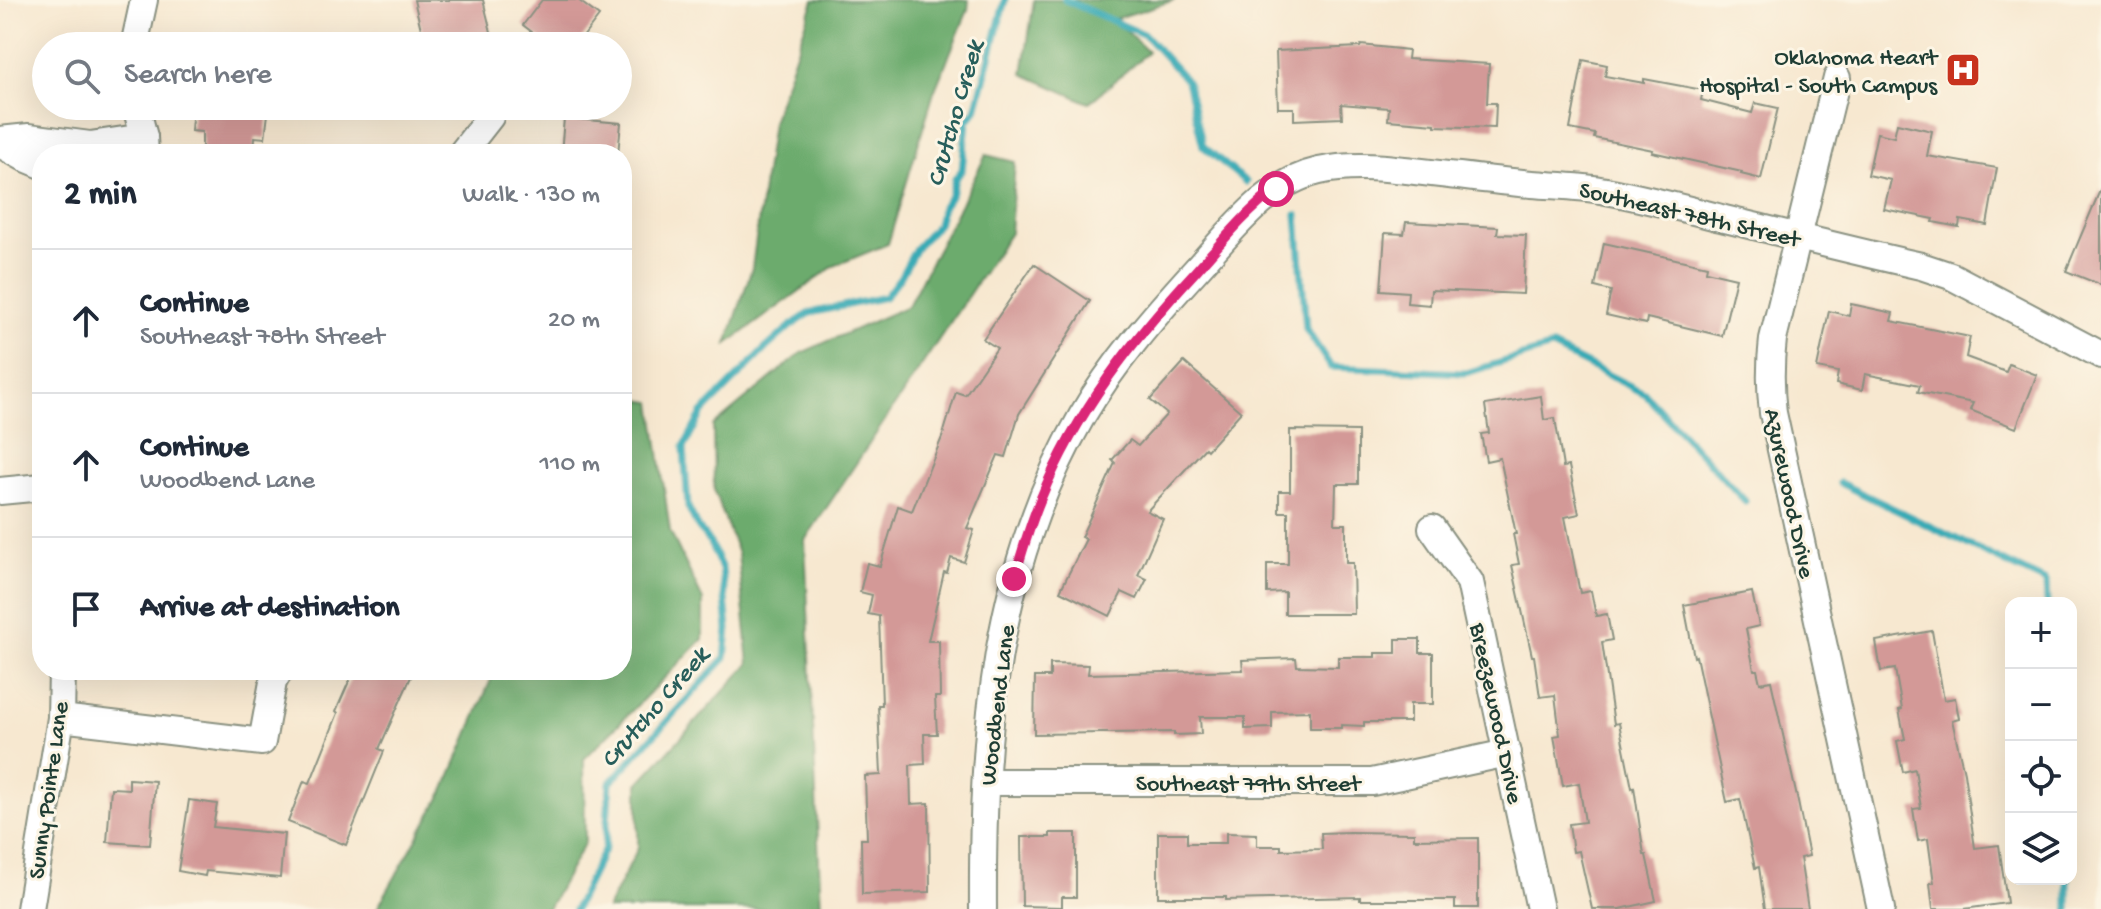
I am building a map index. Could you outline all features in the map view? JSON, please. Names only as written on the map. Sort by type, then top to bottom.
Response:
[{"type":"street","points":[[137,32],[144,0]]},
{"type":"street","name":"Azurewood Drive","points":[[1837,78],[1773,339],[1770,366],[1773,413],[1881,909]]},
{"type":"street","points":[[139,120],[145,144]]},
{"type":"street","points":[[469,144],[488,120]]},
{"type":"street","points":[[0,142],[29,137],[58,144]]},
{"type":"street","points":[[0,142],[32,161]]},
{"type":"street","name":"Southeast 78th Street","points":[[1230,233],[1276,189],[1300,176],[1339,168],[1368,167],[1574,185],[1645,199],[1921,266],[1951,276],[2101,355]]},
{"type":"street","name":"Woodbend Lane","points":[[983,909],[986,782],[999,649],[1014,579],[1042,495],[1083,415],[1111,373],[1150,321],[1230,233]]},
{"type":"street","points":[[0,491],[32,488]]},
{"type":"street","name":"Breezewood Drive","points":[[1432,528],[1470,582],[1540,909]]},
{"type":"street","name":"Sunny Pointe Lane","points":[[30,909],[61,718],[62,680]]},
{"type":"street","points":[[61,718],[262,742],[274,680]]},
{"type":"street","name":"Southeast 79th Street","points":[[986,782],[1372,782],[1507,753]]},
{"type":"green space","points":[[814,0],[969,0],[968,10],[934,92],[888,244],[834,266],[727,344],[752,268],[772,122]]},
{"type":"green space","points":[[1034,0],[1175,0],[1114,19],[1148,52],[1089,103],[1023,74]]},
{"type":"green space","points":[[986,155],[1015,162],[1010,233],[805,540],[821,909],[607,909],[638,848],[638,784],[749,664],[738,554],[714,490],[713,426],[801,353],[908,306]]},
{"type":"green space","points":[[632,399],[652,402],[670,531],[703,600],[703,639],[584,759],[585,842],[548,909],[377,909],[445,789],[491,680],[632,680]]},
{"type":"building","points":[[414,0],[483,0],[491,32],[422,32]]},
{"type":"building","points":[[542,0],[578,0],[599,16],[587,32],[532,32],[523,25]]},
{"type":"building","points":[[1361,45],[1408,50],[1407,59],[1489,64],[1487,103],[1496,103],[1495,128],[1435,126],[1388,120],[1389,108],[1341,104],[1342,118],[1294,120],[1294,108],[1278,108],[1276,51]]},
{"type":"building","points":[[1583,60],[1607,65],[1605,76],[1644,83],[1644,79],[1703,90],[1701,100],[1752,113],[1755,103],[1778,108],[1761,179],[1653,150],[1594,138],[1595,134],[1570,129]]},
{"type":"building","points":[[192,120],[267,120],[265,138],[255,137],[255,144],[202,144],[202,132],[191,131]]},
{"type":"building","points":[[564,120],[621,123],[619,144],[562,144]]},
{"type":"building","points":[[1897,123],[1932,131],[1927,156],[1997,168],[1987,225],[1960,220],[1959,227],[1884,209],[1891,180],[1868,175],[1877,133],[1894,137]]},
{"type":"building","points":[[2101,188],[2101,285],[2066,271]]},
{"type":"building","points":[[1406,222],[1498,227],[1497,234],[1526,235],[1523,294],[1431,290],[1430,305],[1407,303],[1408,292],[1381,290],[1385,233],[1404,234]]},
{"type":"building","points":[[1604,243],[1707,266],[1706,271],[1736,278],[1722,336],[1647,318],[1646,324],[1606,315],[1611,291],[1595,287]]},
{"type":"building","points":[[1034,264],[1090,301],[1019,414],[1006,457],[998,455],[967,528],[974,530],[964,562],[951,558],[947,573],[944,572],[928,641],[939,641],[940,697],[935,697],[937,734],[924,734],[925,764],[910,765],[911,804],[929,803],[930,892],[862,894],[861,839],[867,839],[865,776],[881,775],[879,616],[868,614],[872,595],[860,592],[867,563],[880,566],[898,506],[912,511],[943,435],[956,392],[965,395],[997,348],[983,339]]},
{"type":"building","points":[[1851,304],[1893,313],[1891,321],[1970,337],[1966,357],[2006,372],[2009,364],[2037,375],[2016,428],[1970,410],[1973,403],[1918,392],[1920,385],[1865,374],[1862,390],[1836,384],[1838,372],[1817,368],[1829,311],[1849,316]]},
{"type":"building","points":[[1184,362],[1241,412],[1147,511],[1163,519],[1138,575],[1147,579],[1137,599],[1122,592],[1110,616],[1060,591],[1086,539],[1081,537],[1115,463],[1112,460],[1130,440],[1138,446],[1167,414],[1150,400]]},
{"type":"building","points":[[1541,396],[1544,420],[1555,418],[1563,467],[1569,466],[1579,514],[1565,517],[1580,593],[1591,591],[1596,616],[1607,614],[1612,640],[1602,642],[1614,724],[1619,723],[1656,901],[1620,909],[1592,909],[1579,851],[1573,852],[1569,824],[1585,822],[1579,783],[1563,786],[1554,736],[1560,735],[1555,695],[1540,697],[1534,656],[1512,565],[1519,564],[1513,534],[1516,534],[1500,458],[1486,461],[1481,434],[1489,433],[1485,405]]},
{"type":"building","points":[[1290,430],[1358,431],[1358,484],[1336,484],[1335,524],[1346,524],[1346,563],[1353,563],[1354,614],[1285,614],[1285,592],[1267,593],[1267,564],[1288,564],[1288,512],[1279,512],[1279,491],[1290,491]]},
{"type":"building","points":[[1752,592],[1759,626],[1746,629],[1754,670],[1757,670],[1760,683],[1771,681],[1798,802],[1809,856],[1800,858],[1808,909],[1765,909],[1759,867],[1755,868],[1740,799],[1727,802],[1684,605]]},
{"type":"building","points":[[1932,631],[1944,700],[1955,698],[1959,718],[1952,720],[1964,773],[1975,848],[1999,845],[2007,903],[1964,909],[1933,909],[1930,883],[1934,883],[1928,839],[1918,841],[1913,809],[1921,808],[1915,769],[1903,772],[1897,741],[1905,739],[1895,669],[1881,671],[1876,641]]},
{"type":"building","points":[[1396,639],[1420,639],[1420,653],[1433,653],[1433,704],[1410,704],[1410,722],[1364,722],[1364,726],[1310,728],[1310,711],[1272,712],[1272,728],[1245,729],[1245,717],[1200,717],[1201,734],[1034,734],[1035,677],[1050,677],[1050,664],[1089,665],[1088,674],[1243,670],[1242,660],[1296,658],[1297,666],[1338,667],[1338,657],[1375,657],[1375,653],[1396,653]]},
{"type":"building","points":[[350,680],[410,680],[379,749],[384,751],[346,845],[288,822],[304,781],[310,783],[338,713],[336,711]]},
{"type":"building","points":[[129,779],[155,781],[150,845],[107,842],[111,788],[129,789]]},
{"type":"building","points":[[189,800],[217,804],[213,827],[284,834],[280,878],[206,871],[205,876],[178,871]]},
{"type":"building","points":[[1050,833],[1076,833],[1076,897],[1062,897],[1062,907],[1022,906],[1021,837],[1050,837]]},
{"type":"building","points":[[1158,833],[1187,833],[1187,843],[1226,843],[1226,833],[1257,834],[1257,846],[1281,846],[1281,850],[1322,849],[1321,833],[1414,833],[1414,839],[1478,838],[1478,908],[1455,908],[1455,900],[1158,897]]},
{"type":"waterway","name":"Crutcho Creek","points":[[575,909],[605,848],[610,783],[725,658],[728,629],[722,569],[688,507],[684,447],[702,413],[792,325],[810,313],[885,297],[901,276],[916,248],[938,224],[942,208],[962,170],[967,121],[976,110],[1005,0]]},
{"type":"waterway","points":[[1065,0],[1145,35],[1187,81],[1203,146],[1246,182]]},
{"type":"waterway","points":[[1297,215],[1306,329],[1331,367],[1466,373],[1552,347],[1644,393],[1745,501]]},
{"type":"waterway","points":[[1840,483],[2046,582],[2047,597]]},
{"type":"waterway","points":[[2068,885],[2068,909]]},
{"type":"place","name":"Oklahoma Heart Hospital - South Campus","points":[[1963,70]]},
{"type":"route","points":[[1014,579],[1042,495],[1083,415],[1111,373],[1150,321],[1255,206],[1276,189]]}]
